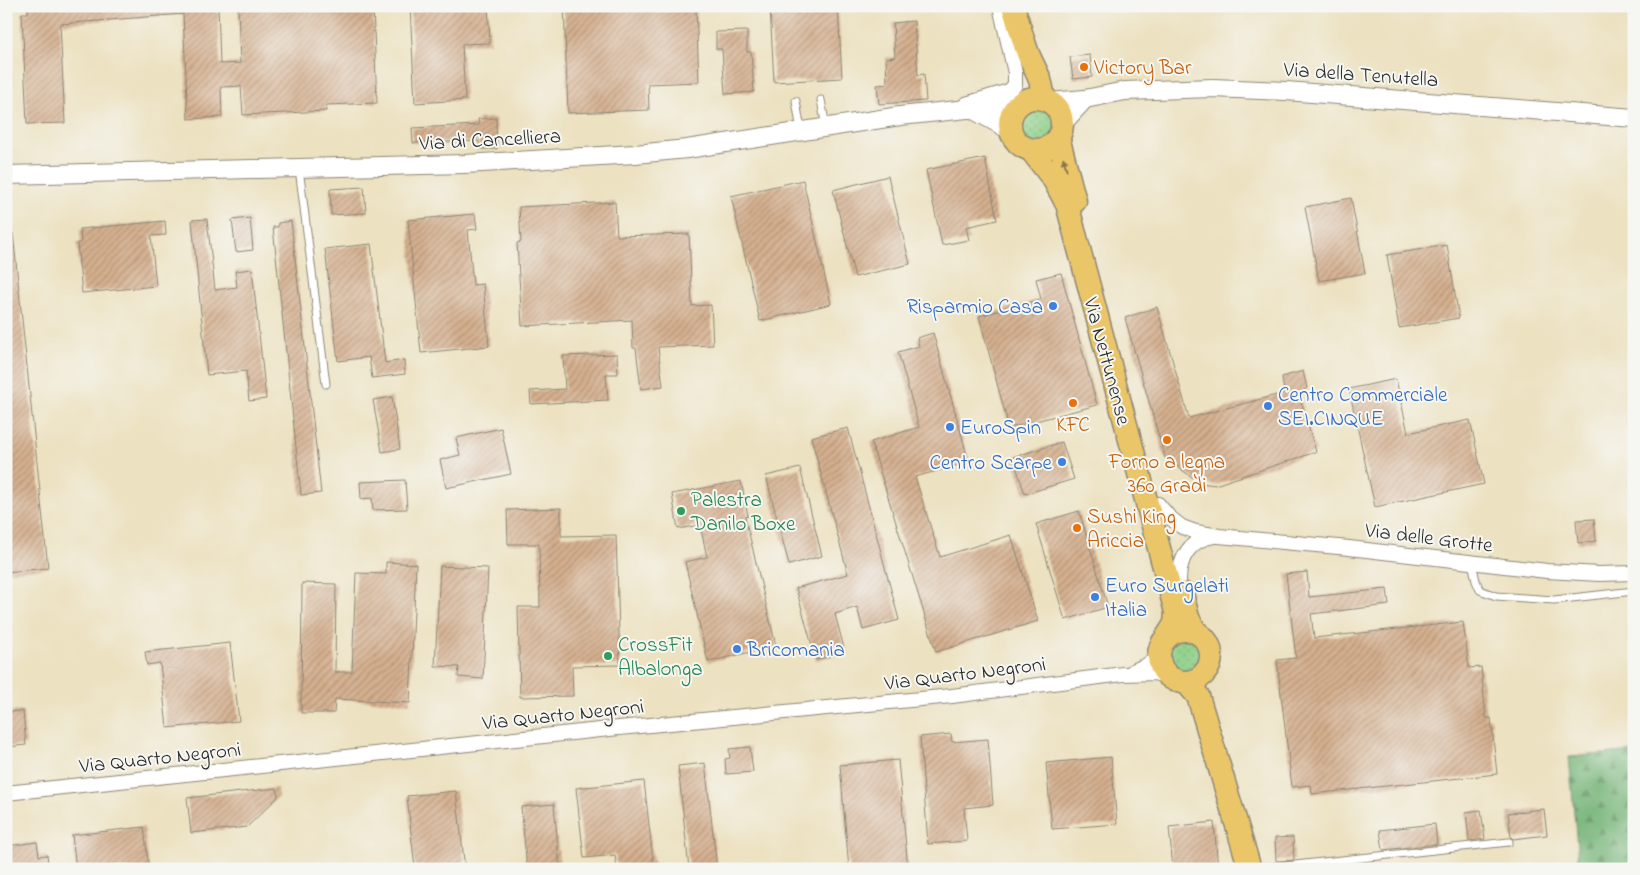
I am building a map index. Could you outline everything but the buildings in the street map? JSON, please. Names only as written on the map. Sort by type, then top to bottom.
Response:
[{"type":"main road","points":[[1013,6],[1028,53],[1028,108]]},
{"type":"main road","name":"Via Nettunense","points":[[1162,648],[1173,628],[1176,612],[1067,204],[1054,180],[1031,150],[1017,143],[1028,108],[1059,112],[1060,131],[1188,618],[1196,632]]},
{"type":"main road","points":[[1031,150],[1047,148],[1060,131]]},
{"type":"main road","points":[[1189,684],[1208,668],[1211,657],[1205,640],[1196,632],[1180,630],[1162,648],[1163,670],[1189,684],[1250,868]]},
{"type":"street","points":[[967,109],[967,104],[1008,91],[1015,85],[1015,73],[1000,6]]},
{"type":"street","name":"Via della Tenutella","points":[[1028,108],[1125,91],[1245,89],[1634,118]]},
{"type":"street","points":[[1060,131],[1085,99]]},
{"type":"street","name":"Via di Cancelliera","points":[[6,175],[465,164],[635,154],[688,149],[900,116],[996,106],[1028,108]]},
{"type":"street","name":"Via delle Grotte","points":[[1158,504],[1169,517],[1182,527],[1196,532],[1219,536],[1566,573],[1634,573]]},
{"type":"street","name":"Via delle Grotte","points":[[1179,581],[1180,563],[1190,548],[1201,539],[1219,536]]},
{"type":"street","name":"Via Quarto Negroni","points":[[1123,674],[1141,668],[1162,648]]},
{"type":"street","name":"Via Quarto Negroni","points":[[6,793],[619,728],[952,696],[1123,674],[1155,673],[1189,684]]},
{"type":"lane","points":[[821,100],[826,127]]},
{"type":"lane","points":[[796,102],[801,131]]},
{"type":"lane","points":[[299,167],[326,384]]},
{"type":"lane","points":[[1472,562],[1480,590],[1496,596],[1554,600],[1634,591]]},
{"type":"lane","points":[[1250,868],[1286,866],[1509,842]]},
{"type":"green space","points":[[1037,105],[1050,111],[1056,124],[1050,137],[1037,143],[1024,137],[1018,124],[1024,111]]},
{"type":"green space","points":[[1190,632],[1202,638],[1207,646],[1207,664],[1202,672],[1194,677],[1180,678],[1168,672],[1163,664],[1162,650],[1168,638],[1176,633]]},
{"type":"green space","points":[[1634,751],[1634,869],[1579,869],[1569,757]]},
{"type":"place","name":"Victory Bar","points":[[1084,67]]},
{"type":"place","name":"Risparmio Casa","points":[[1053,306]]},
{"type":"place","name":"KFC","points":[[1073,403]]},
{"type":"place","name":"Centro Commerciale SEI.CINQUE","points":[[1268,406]]},
{"type":"place","name":"EuroSpin","points":[[950,427]]},
{"type":"place","name":"Forno a legna 360 Gradi","points":[[1167,440]]},
{"type":"place","name":"Centro Scarpe","points":[[1062,462]]},
{"type":"place","name":"Palestra Danilo Boxe","points":[[681,511]]},
{"type":"place","name":"Sushi King Ariccia","points":[[1077,528]]},
{"type":"place","name":"Euro Surgelati Italia","points":[[1095,597]]},
{"type":"place","name":"Bricomania","points":[[737,649]]},
{"type":"place","name":"CrossFit Albalonga","points":[[608,656]]}]
